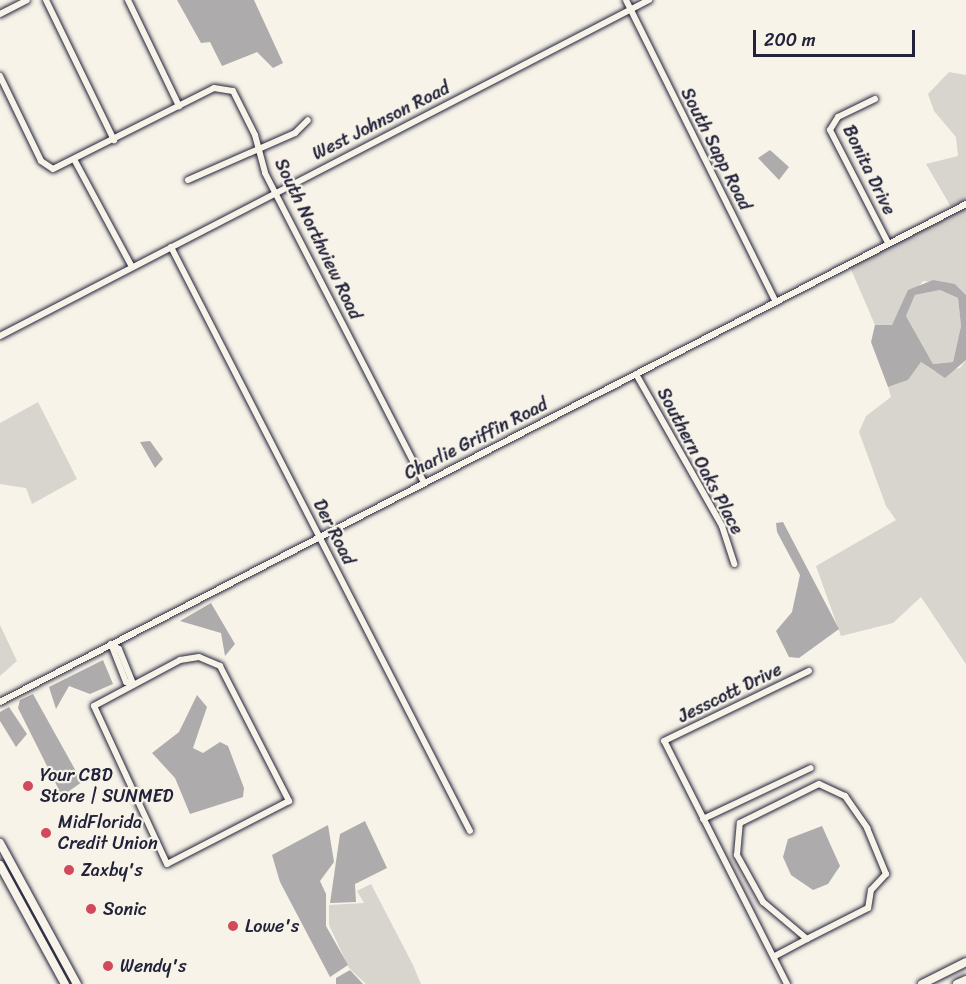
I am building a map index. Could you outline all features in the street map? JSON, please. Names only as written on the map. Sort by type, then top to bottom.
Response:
[{"type":"main road","points":[[0,843],[77,984]]},
{"type":"main road","points":[[0,858],[30,909],[39,914]]},
{"type":"main road","points":[[0,865],[65,984]]},
{"type":"main road","points":[[30,919],[37,922],[72,975]]},
{"type":"main road","points":[[922,984],[966,962]]},
{"type":"main road","points":[[957,984],[966,980]]},
{"type":"street","points":[[0,14],[27,0]]},
{"type":"street","points":[[46,0],[114,141]]},
{"type":"street","points":[[128,0],[179,106]]},
{"type":"street","name":"South Sapp Road","points":[[626,0],[628,10],[776,302]]},
{"type":"street","name":"West Johnson Road","points":[[0,336],[274,191],[649,0]]},
{"type":"street","name":"South Northview Road","points":[[0,76],[41,161],[53,170],[75,161],[179,106],[228,86],[260,151],[274,191],[424,483]]},
{"type":"street","name":"Bonita Drive","points":[[875,99],[838,117],[830,130],[888,243]]},
{"type":"street","points":[[188,180],[260,151],[308,120]]},
{"type":"street","points":[[75,161],[132,267]]},
{"type":"street","name":"Charlie Griffin Road","points":[[0,702],[966,204]]},
{"type":"street","name":"Der Road","points":[[171,247],[470,831]]},
{"type":"street","name":"Southern Oaks Place","points":[[636,374],[722,526],[734,564]]},
{"type":"street","points":[[111,644],[133,684]]},
{"type":"street","points":[[199,657],[220,666],[289,801],[167,864],[94,706],[133,684],[180,660],[199,657]]},
{"type":"street","name":"Jesscott Drive","points":[[703,819],[664,741],[809,671]]},
{"type":"street","points":[[787,984],[775,956],[703,819],[811,768]]},
{"type":"street","points":[[775,956],[868,908],[871,890],[886,874],[867,828],[845,796],[819,784],[740,823],[737,855],[763,902],[788,920],[807,939]]},
{"type":"shaded area","points":[[177,0],[254,0],[283,63],[273,68],[257,52],[222,66],[210,42],[201,43]]},
{"type":"shaded area","points":[[949,72],[966,75],[966,200],[951,207],[926,164],[958,156],[956,137],[934,111],[928,94]]},
{"type":"shaded area","points":[[770,150],[789,167],[779,180],[758,158]]},
{"type":"shaded area","points":[[966,207],[966,295],[955,284],[923,281],[892,325],[875,325],[850,267]]},
{"type":"shaded area","points":[[933,280],[955,284],[966,295],[966,360],[945,378],[921,362],[908,380],[888,387],[871,342],[875,325],[892,325],[908,290]],"holes":[[[940,290],[958,298],[961,326],[953,362],[933,364],[906,316],[915,295]]]},
{"type":"shaded area","points":[[940,290],[958,298],[961,326],[953,362],[933,364],[906,316],[915,295]]},
{"type":"shaded area","points":[[966,360],[966,664],[921,597],[893,623],[841,636],[816,566],[896,520],[886,506],[859,432],[866,416],[891,397],[888,387],[908,380],[921,362],[935,372],[960,368]]},
{"type":"shaded area","points":[[38,402],[77,479],[32,504],[26,488],[0,484],[0,423]]},
{"type":"shaded area","points":[[150,441],[163,459],[155,468],[140,442]]},
{"type":"shaded area","points":[[783,522],[839,629],[799,658],[789,657],[776,631],[792,612],[800,575],[777,532],[776,523]]},
{"type":"shaded area","points":[[211,603],[235,644],[225,656],[221,633],[180,621]]},
{"type":"shaded area","points":[[0,625],[17,661],[0,676]]},
{"type":"shaded area","points":[[103,660],[113,684],[90,694],[69,686],[56,709],[49,687]]},
{"type":"shaded area","points":[[33,694],[82,782],[62,796],[18,708],[20,700]]},
{"type":"shaded area","points":[[197,695],[207,707],[193,748],[203,753],[220,742],[228,746],[244,788],[243,797],[190,814],[175,778],[152,753],[179,732]]},
{"type":"shaded area","points":[[9,707],[27,734],[16,747],[0,721],[0,712]]},
{"type":"shaded area","points":[[365,821],[387,868],[355,884],[356,902],[330,903],[340,834]]},
{"type":"shaded area","points":[[328,825],[334,862],[320,881],[326,894],[326,926],[348,965],[330,977],[280,882],[272,855]]},
{"type":"shaded area","points":[[822,826],[840,866],[828,884],[813,890],[791,875],[783,857],[788,839]]},
{"type":"shaded area","points":[[371,884],[421,984],[366,984],[349,968],[329,925],[329,905],[364,903],[357,891]]},
{"type":"shaded area","points":[[350,970],[363,984],[336,984],[336,978]]},
{"type":"place","name":"Your CBD Store | SUNMED","points":[[28,786]]},
{"type":"place","name":"MidFlorida Credit Union","points":[[46,833]]},
{"type":"place","name":"Zaxby's","points":[[69,870]]},
{"type":"place","name":"Sonic","points":[[91,909]]},
{"type":"place","name":"Lowe's","points":[[233,926]]},
{"type":"place","name":"Wendy's","points":[[108,966]]}]
